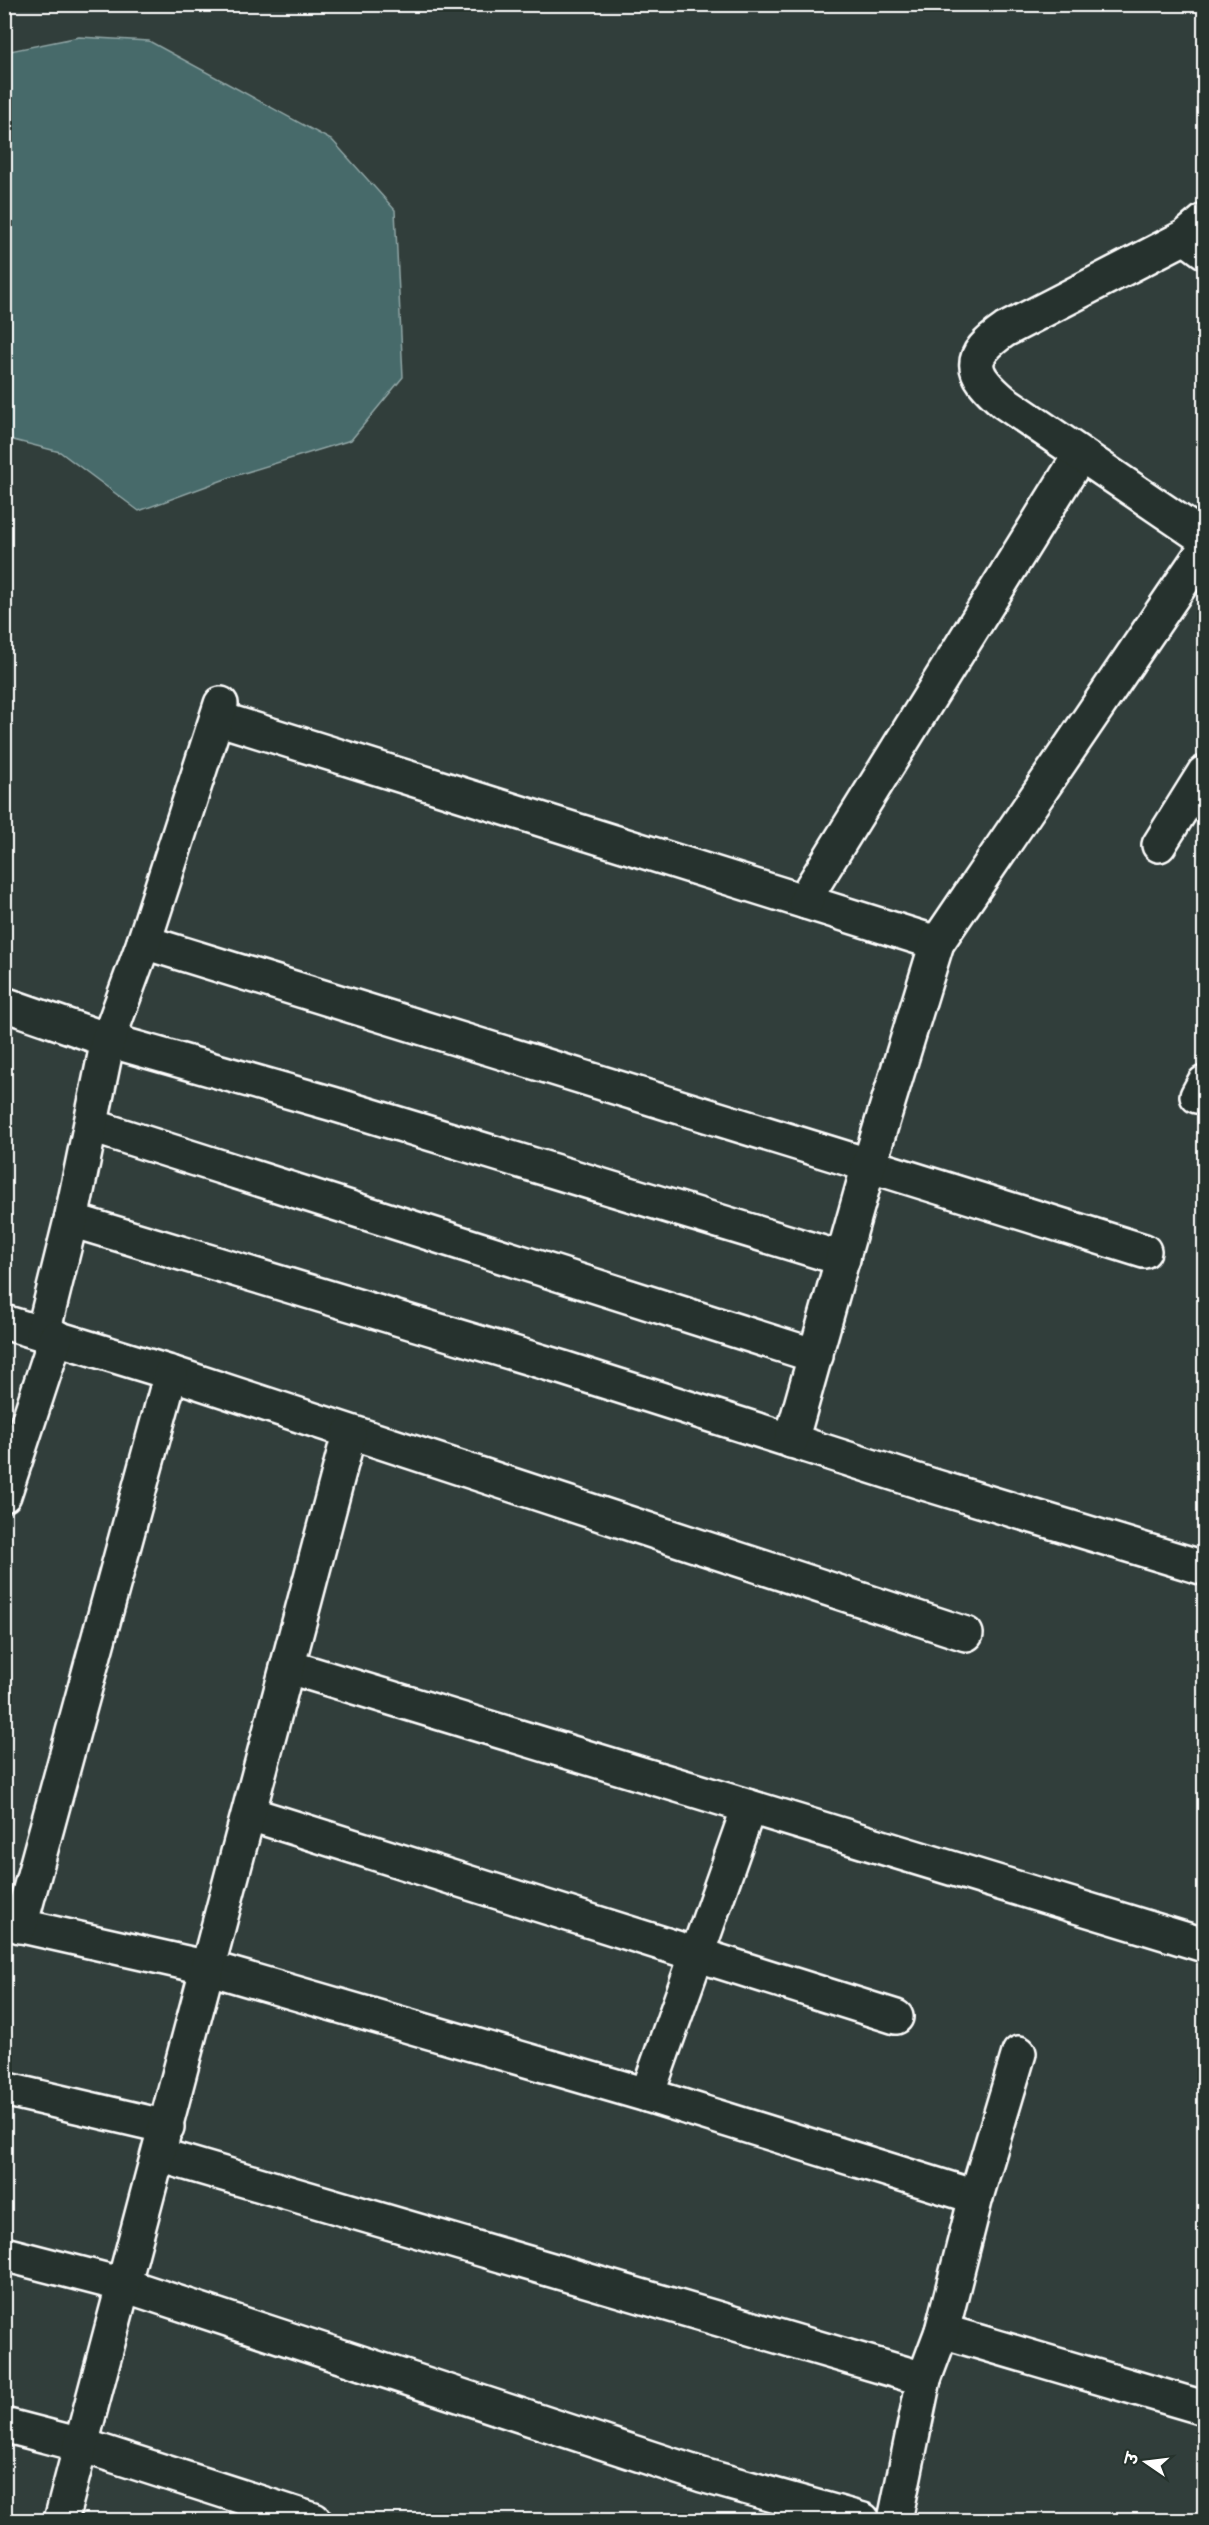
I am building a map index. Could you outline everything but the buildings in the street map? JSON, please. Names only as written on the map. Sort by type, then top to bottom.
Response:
[{"type":"street","points":[[1198,236],[1005,330],[978,353],[977,369],[984,385],[1080,455],[1204,538]]},
{"type":"street","points":[[806,902],[812,886],[1080,455]]},
{"type":"street","points":[[791,1441],[869,1166],[938,943],[1204,550]]},
{"type":"street","points":[[4,1495],[50,1335],[108,1040],[144,942],[219,711],[938,943]]},
{"type":"street","points":[[1159,844],[1204,773]]},
{"type":"street","points":[[144,942],[342,1001],[1144,1251]]},
{"type":"street","points":[[4,1004],[108,1040],[333,1104],[843,1259]]},
{"type":"street","points":[[92,1126],[816,1356]]},
{"type":"street","points":[[71,1220],[563,1368],[1204,1568]]},
{"type":"street","points":[[4,1322],[171,1373],[349,1434],[966,1634]]},
{"type":"street","points":[[171,1373],[12,1924],[209,1968],[646,2095],[976,2197]]},
{"type":"street","points":[[61,2520],[349,1434]]},
{"type":"street","points":[[289,1667],[1204,1945]]},
{"type":"street","points":[[646,2095],[749,1807]]},
{"type":"street","points":[[250,1814],[896,2017]]},
{"type":"street","points":[[895,2520],[924,2379],[942,2331],[976,2197],[1019,2053]]},
{"type":"street","points":[[4,2089],[924,2379]]},
{"type":"street","points":[[4,2254],[124,2285],[702,2475],[863,2520]]},
{"type":"street","points":[[942,2331],[1204,2408]]},
{"type":"street","points":[[4,2425],[81,2445],[314,2520]]},
{"type":"water","points":[[79,37],[149,41],[333,141],[395,210],[403,377],[351,440],[231,477],[139,511],[60,452],[5,438],[5,52]]}]
